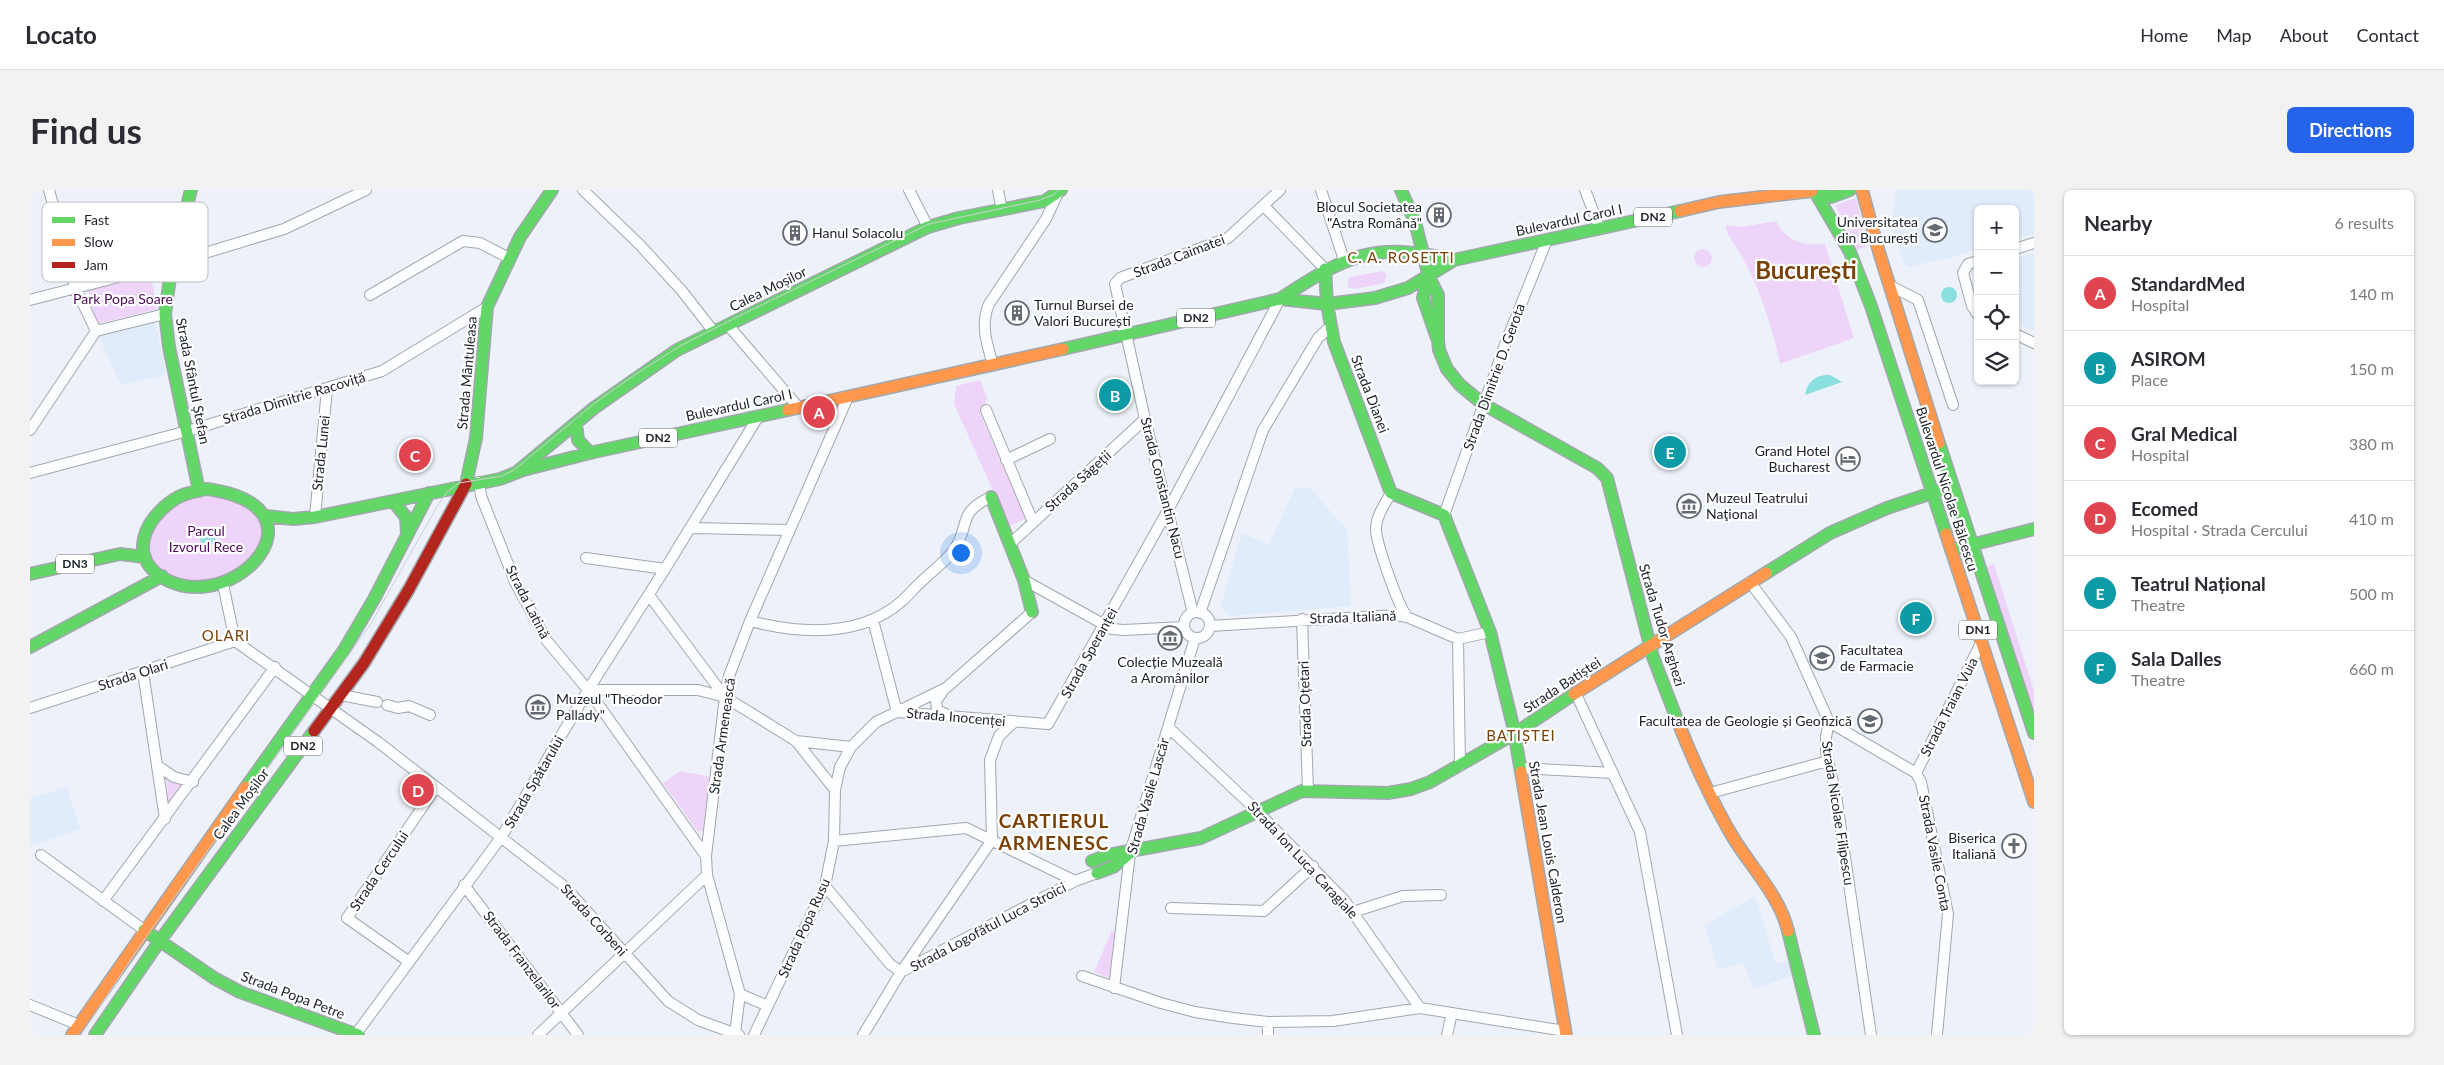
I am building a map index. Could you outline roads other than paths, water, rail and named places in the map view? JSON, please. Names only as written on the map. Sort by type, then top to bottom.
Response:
[{"type":"main road","name":"Strada Mântuleasa","points":[[466,484],[476,438],[487,307],[508,258],[534,214],[552,190]]},
{"type":"main road","points":[[1401,190],[1418,223],[1428,276]]},
{"type":"main road","name":"Bulevardul Carol I","points":[[1719,202],[1743,190]]},
{"type":"main road","name":"Bulevardul Carol I","points":[[1454,260],[1719,202],[1813,191],[1829,197],[1837,197],[1850,190]]},
{"type":"main road","name":"Bulevardul Nicolae Bălcescu","points":[[1862,190],[1971,543],[2034,733]]},
{"type":"main road","name":"Bulevardul Nicolae Bălcescu","points":[[1813,191],[1845,243],[1857,267],[2034,802]]},
{"type":"main road","name":"Calea Moșilor","points":[[516,472],[576,423],[641,374],[677,350],[928,227],[959,218],[1042,202],[1060,192]]},
{"type":"main road","name":"DN2","points":[[1280,299],[1325,269],[1344,260],[1381,252],[1424,252],[1454,260]]},
{"type":"main road","name":"DN2","points":[[1280,299],[1327,304],[1359,302],[1408,288],[1454,260]]},
{"type":"main road","name":"Strada Dianei","points":[[1325,269],[1330,327],[1391,493]]},
{"type":"main road","name":"Strada Tudor Arghezi","points":[[1428,276],[1439,295],[1438,341]]},
{"type":"main road","name":"Strada Tudor Arghezi","points":[[1428,276],[1423,303],[1438,341],[1442,359],[1450,372],[1468,392],[1483,404],[1597,468],[1607,478],[1650,644],[1686,743],[1734,838],[1771,895],[1786,923],[1814,1035]]},
{"type":"main road","name":"Strada Sfântul Ștefan","points":[[169,282],[165,314],[199,491]]},
{"type":"main road","name":"Bulevardul Carol I","points":[[266,516],[294,519],[315,517],[466,484],[500,479],[516,472],[590,453],[993,365],[1280,299]]},
{"type":"main road","points":[[576,423],[578,440],[590,453]]},
{"type":"main road","name":"Calea Moșilor","points":[[95,1035],[159,942],[332,708],[378,642],[466,484]]},
{"type":"main road","name":"Strada Batiștei","points":[[1092,861],[1108,855],[1130,853],[1201,838],[1295,793],[1308,790],[1377,794],[1399,792],[1421,786],[1460,766],[1514,734],[1650,644],[1836,530],[1887,508],[1953,486]]},
{"type":"main road","name":"DN3","points":[[30,574],[120,554],[144,538],[147,529],[163,509],[175,499],[199,491],[225,491],[242,497],[259,508],[266,516]]},
{"type":"main road","name":"Calea Moșilor","points":[[76,1030],[144,930],[356,630],[429,493]]},
{"type":"main road","points":[[1391,493],[1444,515]]},
{"type":"main road","points":[[991,497],[1024,580],[1032,612]]},
{"type":"main road","points":[[393,501],[406,517],[406,536]]},
{"type":"main road","name":"Strada Jean Louis Calderon","points":[[1444,515],[1490,632],[1514,734],[1565,1033]]},
{"type":"main road","points":[[145,559],[162,576],[171,581],[198,587],[223,584],[238,577],[250,567],[260,554],[270,528],[266,516]]},
{"type":"main road","name":"Bulevardul Carol I","points":[[270,528],[294,519]]},
{"type":"main road","points":[[1950,550],[1971,543],[2034,529]]},
{"type":"main road","points":[[130,591],[145,559],[144,538]]},
{"type":"main road","name":"DN3","points":[[120,554],[145,559]]},
{"type":"main road","points":[[30,647],[130,591],[162,576]]},
{"type":"main road","points":[[2022,767],[2034,764]]},
{"type":"main road","name":"Strada Batiștei","points":[[1097,874],[1113,867],[1130,853]]},
{"type":"main road","name":"Strada Popa Petre","points":[[144,930],[214,978],[240,992],[357,1035]]},
{"type":"street","points":[[208,251],[298,224],[366,190]]},
{"type":"street","points":[[583,190],[640,245],[682,291],[714,332]]},
{"type":"street","points":[[909,190],[928,227]]},
{"type":"street","points":[[998,190],[1002,210]]},
{"type":"street","name":"Strada Caimatei","points":[[1126,335],[1115,284],[1117,281],[1228,238],[1280,190]]},
{"type":"street","points":[[1321,190],[1344,260]]},
{"type":"street","points":[[1585,190],[1600,229]]},
{"type":"street","points":[[993,365],[983,322],[986,309],[1046,219],[1060,192]]},
{"type":"street","points":[[1042,202],[1046,208],[1046,219]]},
{"type":"street","points":[[1264,206],[1325,269]]},
{"type":"street","name":"Strada Dimitrie D. Gerota","points":[[1444,515],[1483,404],[1548,240]]},
{"type":"street","points":[[370,294],[463,242],[475,241],[508,258]]},
{"type":"street","points":[[2019,248],[2034,243]]},
{"type":"street","points":[[1973,262],[1963,270],[1963,276],[1974,309]]},
{"type":"street","points":[[74,282],[96,330]]},
{"type":"street","points":[[30,300],[94,282]]},
{"type":"street","points":[[1890,285],[1918,300],[1953,405]]},
{"type":"street","name":"Strada Speranței","points":[[1014,722],[1048,724],[1168,510],[1280,299]]},
{"type":"street","name":"Strada Dimitrie Racoviță","points":[[30,473],[187,431],[327,390],[392,366],[487,307]]},
{"type":"street","points":[[30,430],[96,330],[165,314]]},
{"type":"street","points":[[728,325],[799,408]]},
{"type":"street","points":[[1197,613],[1207,618],[1210,626],[1203,636],[1195,638],[1187,634],[1184,627],[1186,618],[1197,613],[1263,430],[1318,338],[1330,327]]},
{"type":"street","name":"Strada Constantin Nacu","points":[[1126,335],[1168,510],[1197,613]]},
{"type":"street","points":[[2019,336],[2034,343]]},
{"type":"street","name":"Strada Lunei","points":[[315,517],[327,390]]},
{"type":"street","name":"Strada Armenească","points":[[737,1034],[740,994],[707,875],[706,856],[724,697],[729,676],[750,621],[848,397]]},
{"type":"street","points":[[986,410],[1033,522]]},
{"type":"street","name":"Strada Spătarului","points":[[357,1035],[408,961],[502,836],[588,690],[666,569],[758,417]]},
{"type":"street","name":"Strada Săgeții","points":[[1010,544],[1145,419]]},
{"type":"street","points":[[1006,460],[1050,439]]},
{"type":"street","name":"Strada Latină","points":[[479,482],[482,496],[520,592],[547,641],[588,690],[706,856]]},
{"type":"street","points":[[1391,493],[1379,516],[1377,535],[1400,605],[1407,617]]},
{"type":"street","points":[[750,621],[784,629],[830,631],[872,620],[902,601],[953,551],[968,514],[978,503],[991,497]]},
{"type":"street","points":[[691,528],[789,530]]},
{"type":"street","points":[[586,558],[666,569]]},
{"type":"street","points":[[1024,580],[1104,626],[1124,630],[1184,627]]},
{"type":"street","name":"Strada Nicolae Filipescu","points":[[1750,582],[1790,637],[1829,722],[1826,744],[1828,761],[1836,795],[1871,1035]]},
{"type":"street","points":[[223,584],[235,640],[332,708]]},
{"type":"street","points":[[649,595],[724,697]]},
{"type":"street","name":"Strada Popa Rusu","points":[[754,1035],[825,886],[834,841],[835,790],[840,767],[851,747],[876,722],[946,688],[1032,612]]},
{"type":"street","name":"Strada Italiană","points":[[1210,626],[1385,614],[1407,617],[1458,639]]},
{"type":"street","name":"Strada Oțetari","points":[[1302,619],[1308,790]]},
{"type":"street","points":[[872,620],[897,712]]},
{"type":"street","points":[[1460,766],[1458,639],[1490,632]]},
{"type":"street","name":"Strada Vasile Lascăr","points":[[1114,988],[1130,853],[1195,638]]},
{"type":"street","name":"Strada Olari","points":[[30,708],[235,640]]},
{"type":"street","name":"Strada Traian Vuia","points":[[1916,773],[1982,641]]},
{"type":"street","points":[[104,901],[193,782],[275,667]]},
{"type":"street","points":[[143,672],[165,819]]},
{"type":"street","points":[[946,688],[936,701],[937,710],[950,716]]},
{"type":"street","points":[[588,690],[698,690],[724,697],[796,741],[835,790]]},
{"type":"street","points":[[1576,694],[1640,832],[1677,1035]]},
{"type":"street","points":[[341,695],[398,708],[409,706],[430,715]]},
{"type":"street","name":"Strada Corbeni","points":[[332,708],[502,836],[565,887],[668,1001],[717,1032],[737,1034]]},
{"type":"street","name":"Strada Inocenței","points":[[897,712],[1014,722]]},
{"type":"street","points":[[863,1035],[901,972],[992,840],[990,760],[1000,736],[1014,722]]},
{"type":"street","points":[[1829,722],[1916,773]]},
{"type":"street","name":"Strada Ion Luca Caragiale","points":[[1168,727],[1313,866],[1354,912],[1420,1008]]},
{"type":"street","points":[[796,741],[851,747]]},
{"type":"street","points":[[1710,793],[1828,761]]},
{"type":"street","points":[[158,766],[174,777],[193,782]]},
{"type":"street","points":[[1521,768],[1613,773]]},
{"type":"street","name":"Strada Vasile Conta","points":[[1916,773],[1926,802],[1948,914],[1937,1035]]},
{"type":"street","name":"Strada Cercului","points":[[408,961],[347,918],[436,787]]},
{"type":"street","points":[[834,841],[959,827],[973,830],[1078,880],[1092,861]]},
{"type":"street","points":[[41,855],[144,930]]},
{"type":"street","points":[[1171,908],[1264,911],[1313,866]]},
{"type":"street","name":"Strada Logofătul Luca Stroici","points":[[901,972],[1078,880],[1097,874]]},
{"type":"street","points":[[538,1035],[707,875]]},
{"type":"street","name":"Strada Franzelarilor","points":[[464,886],[578,1035]]},
{"type":"street","points":[[825,886],[890,964],[901,972]]},
{"type":"street","points":[[1354,912],[1403,896],[1441,895]]},
{"type":"street","points":[[1082,976],[1114,988],[1195,1012],[1268,1022],[1333,1021],[1420,1008],[1565,1033]]},
{"type":"street","points":[[740,994],[768,1006]]},
{"type":"street","points":[[30,1005],[76,1030]]},
{"type":"street","points":[[1448,1035],[1452,1013]]},
{"type":"street","points":[[1268,1022],[1268,1035]]},
{"type":"water","points":[[1946,287],[1952,287],[1957,292],[1955,301],[1946,303],[1941,298],[1941,292]]},
{"type":"water","points":[[1830,375],[1842,382],[1805,395],[1813,379]]},
{"type":"water","points":[[208,530],[216,538],[208,546],[200,538]]},
{"type":"tram line","points":[[81,1035],[148,934],[370,625],[447,492],[459,483],[502,476],[514,470],[595,403],[633,376],[680,346],[739,316],[929,224],[1040,200],[1053,195],[1059,190]]},
{"type":"place","name":"Blocul Societatea \"Astra Română\"","points":[[1439,215]]},
{"type":"place","name":"Universitatea din București","points":[[1935,230]]},
{"type":"place","name":"Hanul Solacolu","points":[[795,233]]},
{"type":"place","name":"Turnul Bursei de Valori București","points":[[1017,313]]},
{"type":"place","name":"ASIROM","points":[[1115,395]]},
{"type":"place","name":"StandardMed","points":[[819,412]]},
{"type":"place","name":"Teatrul Național","points":[[1670,452]]},
{"type":"place","name":"Gral Medical","points":[[415,455]]},
{"type":"place","name":"Grand Hotel Bucharest","points":[[1848,459]]},
{"type":"place","name":"Muzeul Teatrului Naţional","points":[[1689,506]]},
{"type":"place","name":"Sala Dalles","points":[[1916,618]]},
{"type":"place","name":"Colecție Muzeală a Aromânilor","points":[[1170,638]]},
{"type":"place","name":"Facultatea de Farmacie","points":[[1822,658]]},
{"type":"place","name":"Muzeul \"Theodor Pallady\"","points":[[538,707]]},
{"type":"place","name":"Facultatea de Geologie și Geofizică","points":[[1870,721]]},
{"type":"place","name":"Ecomed","points":[[418,790]]},
{"type":"place","name":"Biserica Italiană","points":[[2014,846]]},
{"type":"district","name":"C. A. ROSETTI","points":[[1401,258]]},
{"type":"district","name":"București","points":[[1806,271]]},
{"type":"district","name":"OLARI","points":[[226,636]]},
{"type":"district","name":"BATIȘTEI","points":[[1521,736]]},
{"type":"district","name":"CARTIERUL ARMENESC","points":[[1054,832]]},
{"type":"park label","name":"Park Popa Soare","points":[[123,299]]},
{"type":"park label","name":"Parcul Izvorul Rece","points":[[206,540]]}]
